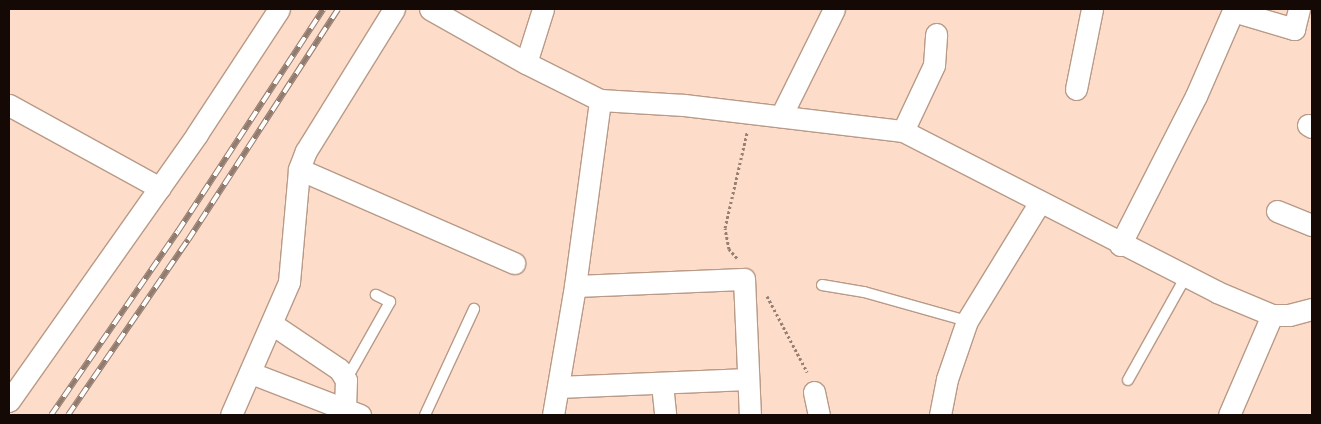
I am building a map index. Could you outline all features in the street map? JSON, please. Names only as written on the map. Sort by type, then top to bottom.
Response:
[{"type":"street","points":[[9,401],[160,188],[279,9]]},
{"type":"street","points":[[231,415],[251,373],[289,282],[299,169],[306,151],[394,9]]},
{"type":"street","points":[[430,9],[526,63],[600,100],[684,104],[903,131],[1185,278],[1272,315],[1289,315],[1312,309]]},
{"type":"street","points":[[526,63],[543,9]]},
{"type":"street","points":[[780,116],[834,9]]},
{"type":"street","points":[[1076,89],[1092,9]]},
{"type":"street","points":[[1120,245],[1196,96],[1233,11],[1294,29],[1299,9]]},
{"type":"street","points":[[903,131],[934,65],[936,34]]},
{"type":"street","points":[[554,415],[575,286],[600,100]]},
{"type":"street","points":[[9,105],[160,188]]},
{"type":"street","points":[[299,169],[514,263]]},
{"type":"street","points":[[940,415],[947,379],[967,321],[1040,202]]},
{"type":"street","points":[[1277,211],[1312,225]]},
{"type":"street","points":[[575,286],[744,279],[750,415]]},
{"type":"street","points":[[1229,415],[1272,315]]},
{"type":"street","points":[[272,324],[339,369],[346,380],[353,411]]},
{"type":"street","points":[[251,373],[353,411]]},
{"type":"street","points":[[558,387],[748,379]]},
{"type":"street","points":[[662,384],[665,415]]},
{"type":"street","points":[[814,392],[819,415]]},
{"type":"lane","points":[[1128,380],[1185,278]]},
{"type":"lane","points":[[822,285],[864,292],[967,321]]},
{"type":"lane","points":[[346,380],[390,302],[376,295]]},
{"type":"lane","points":[[425,415],[474,309]]},
{"type":"path","points":[[742,265],[729,249],[725,228],[753,113]]},
{"type":"path","points":[[761,288],[775,309],[814,392]]},
{"type":"railway","points":[[51,415],[178,231],[323,9]]},
{"type":"railway","points":[[68,415],[188,240],[338,9]]}]
